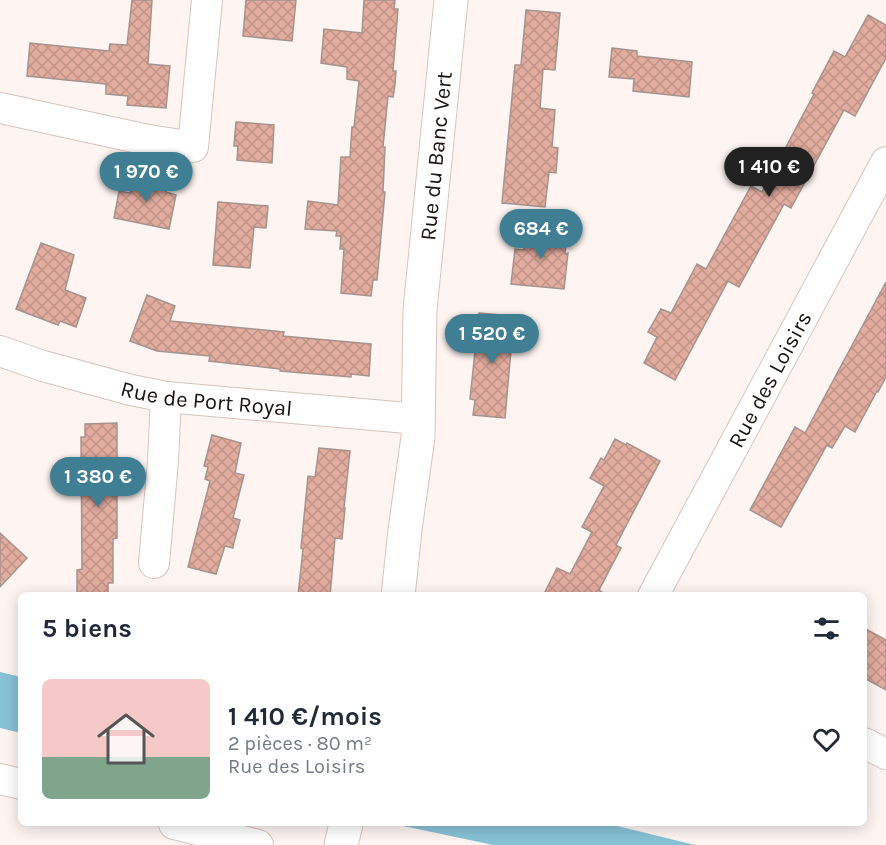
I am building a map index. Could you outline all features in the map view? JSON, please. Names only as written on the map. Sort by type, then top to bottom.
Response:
[{"type":"street","points":[[0,108],[143,139],[193,147],[207,0]]},
{"type":"street","name":"Rue du Banc Vert","points":[[398,592],[416,454],[410,418],[410,363],[420,310],[451,0]]},
{"type":"street","name":"Rue des Loisirs","points":[[655,592],[886,162]]},
{"type":"street","name":"Rue de Port Royal","points":[[0,351],[43,366],[166,397],[410,418]]},
{"type":"street","points":[[154,564],[166,397]]},
{"type":"street","name":"Rue du Banc Vert","points":[[379,592],[410,418]]},
{"type":"street","points":[[867,744],[886,754]]},
{"type":"street","points":[[0,779],[18,783]]},
{"type":"street","points":[[182,826],[258,845]]},
{"type":"street","points":[[319,845],[324,826]]},
{"type":"street","points":[[341,845],[346,826]]},
{"type":"water","points":[[0,672],[18,676],[18,732],[0,728]]},
{"type":"water","points":[[403,826],[617,826],[695,845],[493,845]]},
{"type":"building","points":[[132,0],[152,0],[148,64],[170,66],[166,108],[127,105],[128,96],[106,94],[106,84],[27,76],[30,43],[109,51],[110,44],[127,45]]},
{"type":"building","points":[[246,0],[296,0],[292,41],[243,36]]},
{"type":"building","points":[[364,0],[395,0],[394,9],[398,9],[393,71],[396,71],[395,85],[393,97],[388,96],[383,147],[385,147],[383,192],[385,192],[377,280],[373,280],[371,296],[341,293],[344,249],[340,249],[341,236],[336,236],[337,231],[305,229],[308,201],[338,205],[341,157],[350,157],[359,81],[347,79],[347,67],[321,63],[324,29],[362,33]]},
{"type":"building","points":[[526,10],[560,13],[555,70],[543,69],[540,108],[555,110],[552,147],[558,148],[556,173],[549,172],[545,207],[502,203],[515,65],[521,65]]},
{"type":"building","points":[[868,15],[886,25],[886,58],[855,116],[844,110],[791,208],[784,204],[739,287],[728,281],[675,380],[644,363],[657,337],[648,332],[661,309],[671,313],[697,264],[706,269],[751,186],[762,192],[834,51],[845,57]]},
{"type":"building","points":[[612,48],[637,51],[637,56],[692,62],[689,97],[633,91],[634,79],[609,77]]},
{"type":"building","points":[[236,122],[274,125],[272,163],[237,160],[238,146],[234,146]]},
{"type":"building","points":[[134,176],[168,182],[166,192],[176,195],[169,229],[114,218],[119,191],[130,193]]},
{"type":"building","points":[[218,202],[268,206],[266,228],[254,227],[250,268],[213,265]]},
{"type":"building","points":[[526,227],[563,230],[563,241],[566,241],[565,254],[568,253],[564,289],[511,284],[515,249],[524,250]]},
{"type":"building","points":[[41,243],[74,255],[65,290],[86,298],[76,327],[60,321],[58,325],[16,309]]},
{"type":"building","points":[[886,282],[886,377],[855,432],[845,426],[832,448],[827,445],[781,527],[750,510],[795,427],[805,433]]},
{"type":"building","points":[[147,295],[175,306],[170,321],[284,332],[283,336],[371,344],[369,376],[351,374],[351,377],[280,371],[280,369],[209,361],[210,356],[157,351],[130,341]]},
{"type":"building","points":[[479,313],[514,316],[505,418],[473,415],[475,400],[470,399]]},
{"type":"building","points":[[117,423],[117,538],[113,539],[113,583],[108,583],[108,592],[77,592],[77,570],[82,569],[81,437],[85,437],[85,424]]},
{"type":"building","points":[[212,435],[241,443],[235,473],[244,475],[233,518],[240,520],[233,548],[225,546],[216,574],[188,567],[210,481],[205,479],[208,467],[204,466]]},
{"type":"building","points":[[615,439],[660,461],[616,545],[621,548],[599,590],[602,592],[545,592],[557,568],[570,574],[592,532],[582,527],[604,486],[590,478],[601,458],[604,460]]},
{"type":"building","points":[[319,448],[350,451],[342,539],[335,538],[330,592],[298,592],[308,476],[315,477]]},
{"type":"building","points":[[0,533],[27,558],[0,587]]},
{"type":"building","points":[[867,630],[886,640],[886,690],[867,680]]}]
